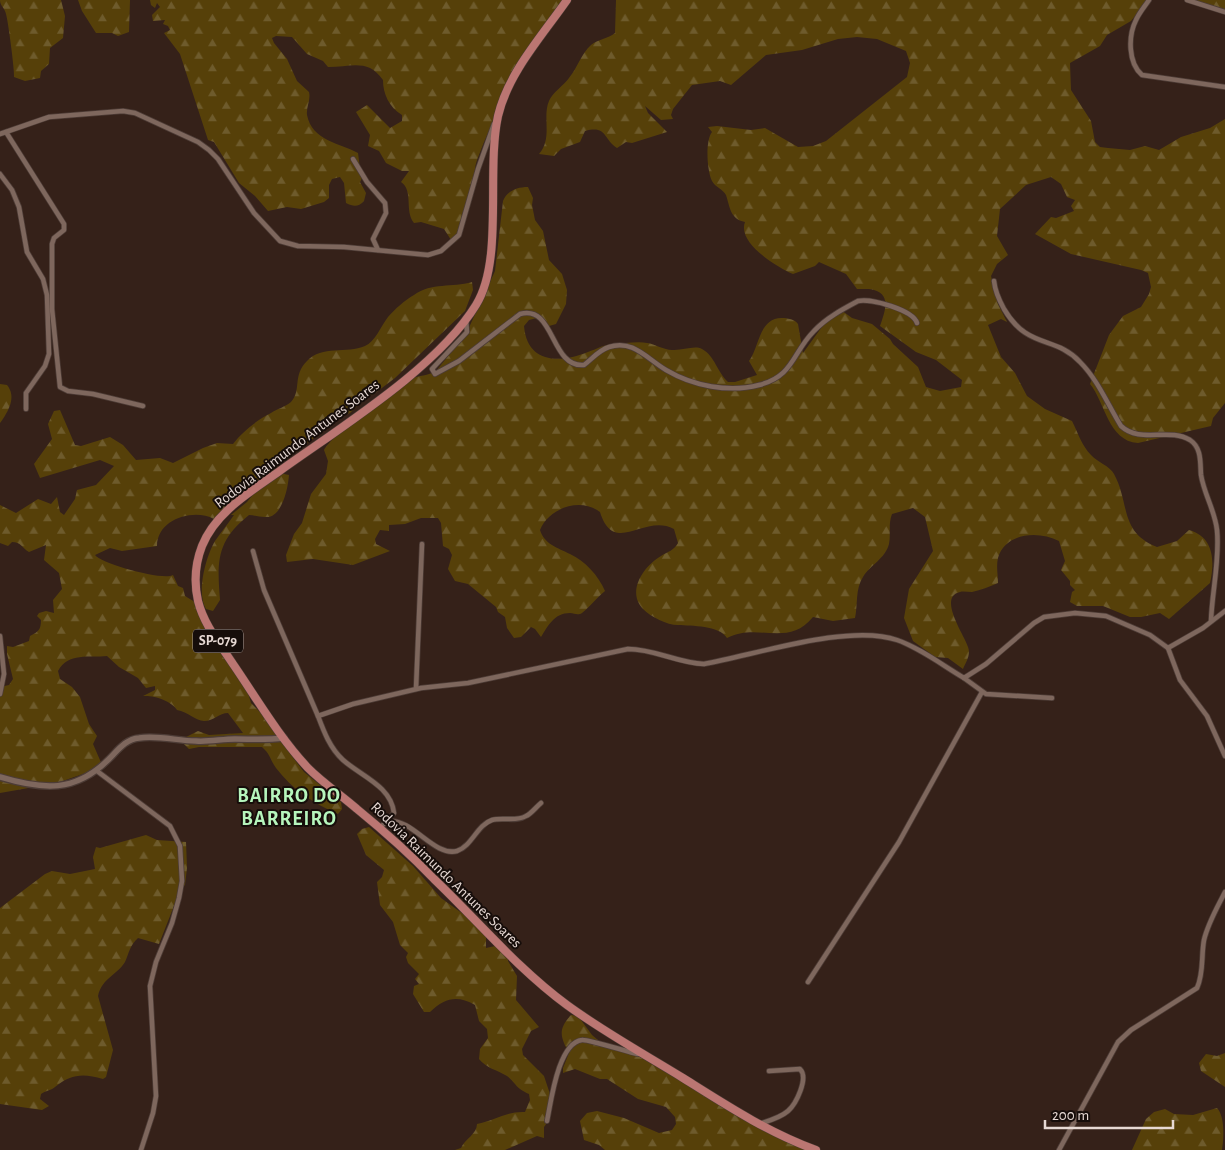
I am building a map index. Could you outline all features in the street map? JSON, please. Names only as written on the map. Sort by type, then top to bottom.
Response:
[{"type":"highway","name":"Rodovia Raimundo Antunes Soares","points":[[567,0],[510,84],[499,113],[493,146],[488,274],[482,295],[466,319],[448,340],[399,384],[230,508],[206,537],[199,556],[196,576],[198,602],[202,614],[284,738],[310,769],[380,828],[432,876],[543,986],[592,1023],[758,1125],[816,1150]]},
{"type":"street","points":[[1149,0],[1136,19],[1132,29],[1133,62],[1139,72],[1142,75],[1225,87]]},
{"type":"street","points":[[1188,0],[1225,12]]},
{"type":"street","points":[[0,134],[49,117],[123,110],[134,113],[209,150],[218,159],[254,213],[280,241],[298,246],[378,250],[428,255],[441,251],[459,235],[486,142],[499,113]]},
{"type":"street","points":[[6,132],[64,224],[64,230],[54,238],[52,244],[52,309],[60,387],[68,391],[102,396],[143,406]]},
{"type":"street","points":[[354,159],[360,173],[385,203],[386,213],[373,239],[378,250]]},
{"type":"street","points":[[0,174],[12,190],[20,207],[27,252],[43,279],[47,295],[49,354],[45,366],[26,393],[26,409]]},
{"type":"street","points":[[994,281],[999,301],[1018,328],[1038,341],[1062,348],[1080,362],[1090,373],[1121,426],[1128,432],[1181,436],[1192,441],[1197,448],[1204,486],[1217,530],[1212,621]]},
{"type":"street","points":[[466,319],[467,332],[432,369],[435,374],[466,356],[520,314],[531,312],[537,315],[554,338],[563,357],[569,363],[584,365],[600,351],[621,345],[633,347],[666,370],[698,383],[734,389],[775,380],[790,367],[813,332],[858,301],[867,299],[904,311],[914,316],[917,324]]},
{"type":"street","points":[[416,689],[422,544]]},
{"type":"street","points":[[253,550],[264,590],[333,749],[343,760],[386,793],[394,808],[394,813],[389,821],[380,828]]},
{"type":"street","points":[[1168,648],[1225,611]]},
{"type":"street","points":[[964,678],[986,664],[1034,623],[1052,615],[1089,613],[1106,616],[1150,635],[1168,648],[1180,680],[1207,716],[1225,756]]},
{"type":"street","points":[[318,716],[353,704],[416,689],[468,683],[628,649],[646,649],[691,664],[704,664],[832,637],[852,635],[883,636],[898,640],[964,678],[982,692],[1052,698]]},
{"type":"street","points":[[0,636],[4,674],[0,694]]},
{"type":"street","points":[[808,982],[899,842],[982,692]]},
{"type":"street","points":[[0,777],[23,784],[69,785],[97,771],[127,741],[139,738],[196,742],[235,739],[260,741],[284,738]]},
{"type":"street","points":[[97,771],[170,826],[180,846],[181,854],[182,881],[176,910],[150,982],[156,1096],[153,1113],[141,1150]]},
{"type":"street","points":[[389,821],[401,821],[437,846],[446,850],[456,851],[465,846],[492,820],[524,817],[540,803]]},
{"type":"street","points":[[1059,1150],[1118,1042],[1136,1026],[1197,988],[1201,976],[1204,941],[1225,892]]},
{"type":"street","points":[[547,1121],[559,1068],[572,1044],[584,1039],[646,1056]]},
{"type":"street","points":[[758,1125],[788,1112],[802,1083],[803,1074],[800,1069],[768,1071]]},
{"type":"green space","points":[[0,0],[61,0],[65,16],[63,38],[50,48],[49,64],[41,71],[40,78],[25,81],[14,77],[7,18]]},
{"type":"green space","points":[[78,0],[130,0],[129,32],[118,36],[112,33],[96,33],[82,11]]},
{"type":"green space","points":[[150,0],[564,0],[527,58],[485,139],[476,164],[469,209],[457,241],[453,243],[444,229],[421,222],[414,223],[411,218],[407,190],[401,182],[409,171],[402,171],[386,163],[379,151],[368,146],[370,135],[356,112],[367,105],[390,128],[402,121],[402,115],[388,100],[383,80],[377,73],[365,66],[328,67],[323,61],[307,54],[292,37],[276,36],[272,38],[287,59],[297,81],[309,92],[307,115],[310,124],[321,136],[358,153],[360,169],[364,174],[360,182],[366,193],[364,201],[358,205],[354,206],[346,203],[344,183],[340,177],[332,179],[329,185],[329,198],[324,202],[301,209],[287,207],[268,211],[255,196],[239,183],[214,142],[208,140],[180,54],[164,33],[170,30],[168,26],[163,24],[165,20],[153,21],[152,15],[160,7],[157,3],[155,8],[151,5]]},
{"type":"green space","points":[[616,0],[1148,0],[1131,21],[1107,35],[1100,46],[1070,63],[1071,90],[1091,121],[1095,142],[1100,147],[1130,150],[1145,146],[1159,150],[1181,137],[1210,128],[1225,119],[1225,403],[1213,418],[1211,426],[1138,443],[1128,441],[1114,428],[1090,384],[1109,335],[1123,316],[1141,307],[1149,294],[1151,287],[1148,273],[1071,254],[1035,234],[1051,217],[1056,218],[1074,211],[1071,206],[1075,200],[1067,197],[1061,184],[1051,177],[1026,185],[1000,209],[997,236],[1008,255],[997,264],[991,276],[998,304],[1007,322],[1001,319],[988,325],[1001,357],[1015,373],[1027,396],[1045,409],[1072,421],[1088,451],[1112,471],[1119,485],[1127,516],[1136,533],[1145,541],[1157,547],[1177,541],[1189,530],[1204,538],[1211,551],[1212,558],[1210,583],[1169,619],[1160,613],[1130,617],[1103,606],[1077,606],[1070,602],[1072,592],[1075,590],[1061,570],[1065,561],[1059,541],[1042,536],[1023,536],[1008,543],[1002,550],[998,558],[998,583],[972,592],[960,592],[954,595],[951,601],[954,617],[969,650],[963,669],[948,658],[935,657],[913,641],[904,618],[909,589],[933,551],[925,517],[913,508],[892,514],[887,549],[860,582],[855,618],[833,621],[813,617],[803,626],[793,631],[783,633],[750,632],[727,638],[712,628],[674,625],[664,622],[646,612],[638,602],[636,595],[637,587],[643,572],[655,560],[673,549],[678,543],[674,529],[652,526],[622,533],[613,531],[606,525],[600,512],[583,505],[566,507],[558,511],[544,522],[540,530],[548,542],[576,557],[586,565],[599,579],[605,591],[582,613],[560,615],[549,625],[541,637],[531,627],[521,637],[514,638],[507,628],[505,617],[498,612],[496,607],[468,584],[455,581],[448,569],[452,555],[449,549],[443,546],[441,523],[438,518],[421,518],[405,524],[389,525],[389,531],[380,530],[375,539],[376,544],[390,551],[353,565],[313,559],[287,562],[286,555],[294,534],[302,523],[311,494],[326,474],[328,461],[324,450],[339,433],[391,392],[411,379],[436,371],[466,334],[495,271],[503,201],[510,192],[520,188],[528,187],[533,198],[532,205],[535,220],[543,231],[549,260],[562,274],[567,290],[566,304],[556,324],[549,326],[537,318],[529,320],[524,326],[526,338],[538,354],[556,359],[566,358],[606,345],[634,342],[643,342],[669,350],[699,348],[710,356],[728,382],[735,382],[757,375],[749,361],[761,333],[770,322],[784,318],[796,322],[798,324],[803,353],[824,324],[841,310],[852,318],[872,324],[890,339],[918,367],[926,387],[940,391],[961,387],[962,380],[936,360],[916,352],[880,326],[885,308],[882,294],[869,289],[857,289],[846,274],[819,262],[815,266],[793,274],[760,253],[747,238],[744,230],[745,222],[733,215],[726,195],[713,183],[709,170],[708,142],[712,132],[708,127],[717,126],[751,130],[765,128],[798,147],[813,146],[826,141],[907,77],[910,63],[906,51],[877,39],[857,37],[838,39],[802,50],[766,55],[731,85],[720,81],[692,85],[673,109],[671,115],[673,119],[661,120],[645,106],[648,113],[667,132],[632,143],[626,142],[617,148],[601,131],[585,131],[580,142],[561,149],[554,156],[539,154],[545,141],[546,114],[549,101],[567,81],[588,49],[594,43],[615,33]]},
{"type":"green space","points":[[1195,0],[1225,0],[1225,10]]},
{"type":"green space","points":[[472,282],[473,290],[465,311],[395,378],[374,394],[367,396],[350,413],[341,417],[274,469],[274,472],[289,475],[283,502],[276,513],[271,516],[249,515],[230,534],[221,553],[219,563],[220,600],[213,611],[206,609],[202,594],[203,575],[212,548],[234,515],[231,515],[247,502],[268,476],[247,488],[214,519],[197,515],[178,518],[170,523],[163,529],[157,546],[122,551],[110,548],[95,555],[108,563],[133,571],[158,576],[173,575],[178,586],[183,588],[185,596],[198,604],[221,654],[247,689],[251,703],[266,715],[288,751],[304,772],[341,802],[342,809],[338,814],[320,806],[296,789],[282,776],[262,747],[199,747],[189,749],[180,740],[198,731],[209,735],[243,733],[228,713],[208,721],[201,721],[177,710],[162,699],[143,696],[155,690],[155,686],[146,688],[138,678],[119,667],[107,656],[73,658],[62,665],[58,671],[60,679],[72,687],[80,697],[89,724],[97,736],[93,744],[103,767],[57,783],[0,793],[0,687],[9,685],[13,679],[7,646],[13,647],[29,641],[30,636],[40,628],[41,620],[37,616],[39,613],[46,611],[54,613],[53,600],[62,589],[59,573],[44,560],[46,545],[29,552],[17,543],[12,542],[8,546],[0,543],[0,505],[16,513],[38,499],[51,504],[57,497],[60,512],[64,515],[75,499],[77,490],[96,485],[114,466],[100,460],[40,478],[34,464],[52,439],[48,424],[54,411],[60,410],[75,445],[81,446],[110,437],[123,445],[136,460],[160,458],[173,463],[217,443],[233,444],[255,423],[291,402],[296,393],[298,377],[302,367],[313,356],[327,351],[358,348],[369,344],[388,317],[400,305],[421,291],[428,288]]},
{"type":"green space","points":[[0,384],[7,385],[10,390],[11,399],[6,414],[0,423]]},
{"type":"green space","points":[[369,827],[413,866],[441,898],[477,924],[486,937],[486,948],[500,945],[508,953],[508,961],[517,976],[516,1000],[539,1027],[531,1031],[522,1049],[523,1055],[544,1076],[551,1097],[549,1120],[544,1127],[544,1138],[537,1136],[505,1150],[455,1150],[461,1148],[473,1134],[477,1124],[512,1113],[525,1112],[530,1100],[529,1094],[518,1088],[507,1076],[488,1067],[479,1059],[480,1049],[488,1038],[487,1029],[479,1021],[475,1005],[457,999],[446,1001],[430,1012],[424,1012],[413,994],[414,986],[419,984],[415,979],[419,974],[408,963],[406,957],[408,953],[400,945],[393,922],[380,905],[377,882],[382,877],[384,870],[366,855],[357,834],[362,829]]},
{"type":"green space","points":[[146,835],[157,840],[186,842],[187,868],[185,885],[181,888],[159,944],[138,938],[131,946],[125,962],[106,981],[100,990],[98,996],[113,1050],[106,1077],[103,1079],[83,1075],[66,1079],[54,1088],[41,1094],[40,1099],[49,1106],[42,1110],[0,1104],[0,908],[45,874],[52,871],[70,874],[95,869],[93,857],[96,847],[100,848]]},
{"type":"green space","points":[[571,1015],[578,1016],[592,1035],[605,1046],[635,1054],[778,1138],[810,1150],[605,1150],[599,1145],[584,1140],[580,1121],[587,1113],[597,1111],[624,1118],[659,1133],[672,1130],[676,1124],[675,1117],[666,1107],[638,1099],[607,1079],[600,1079],[575,1069],[563,1073],[569,1053],[562,1038],[562,1030]]},
{"type":"green space","points":[[1225,1053],[1225,1087],[1201,1071],[1199,1063],[1206,1054],[1217,1056]]},
{"type":"green space","points":[[1217,1108],[1223,1122],[1222,1150],[1132,1150],[1146,1119],[1154,1112],[1165,1109],[1174,1114],[1193,1115]]},
{"type":"district","name":"BAIRRO DO BARREIRO","points":[[289,808]]}]
